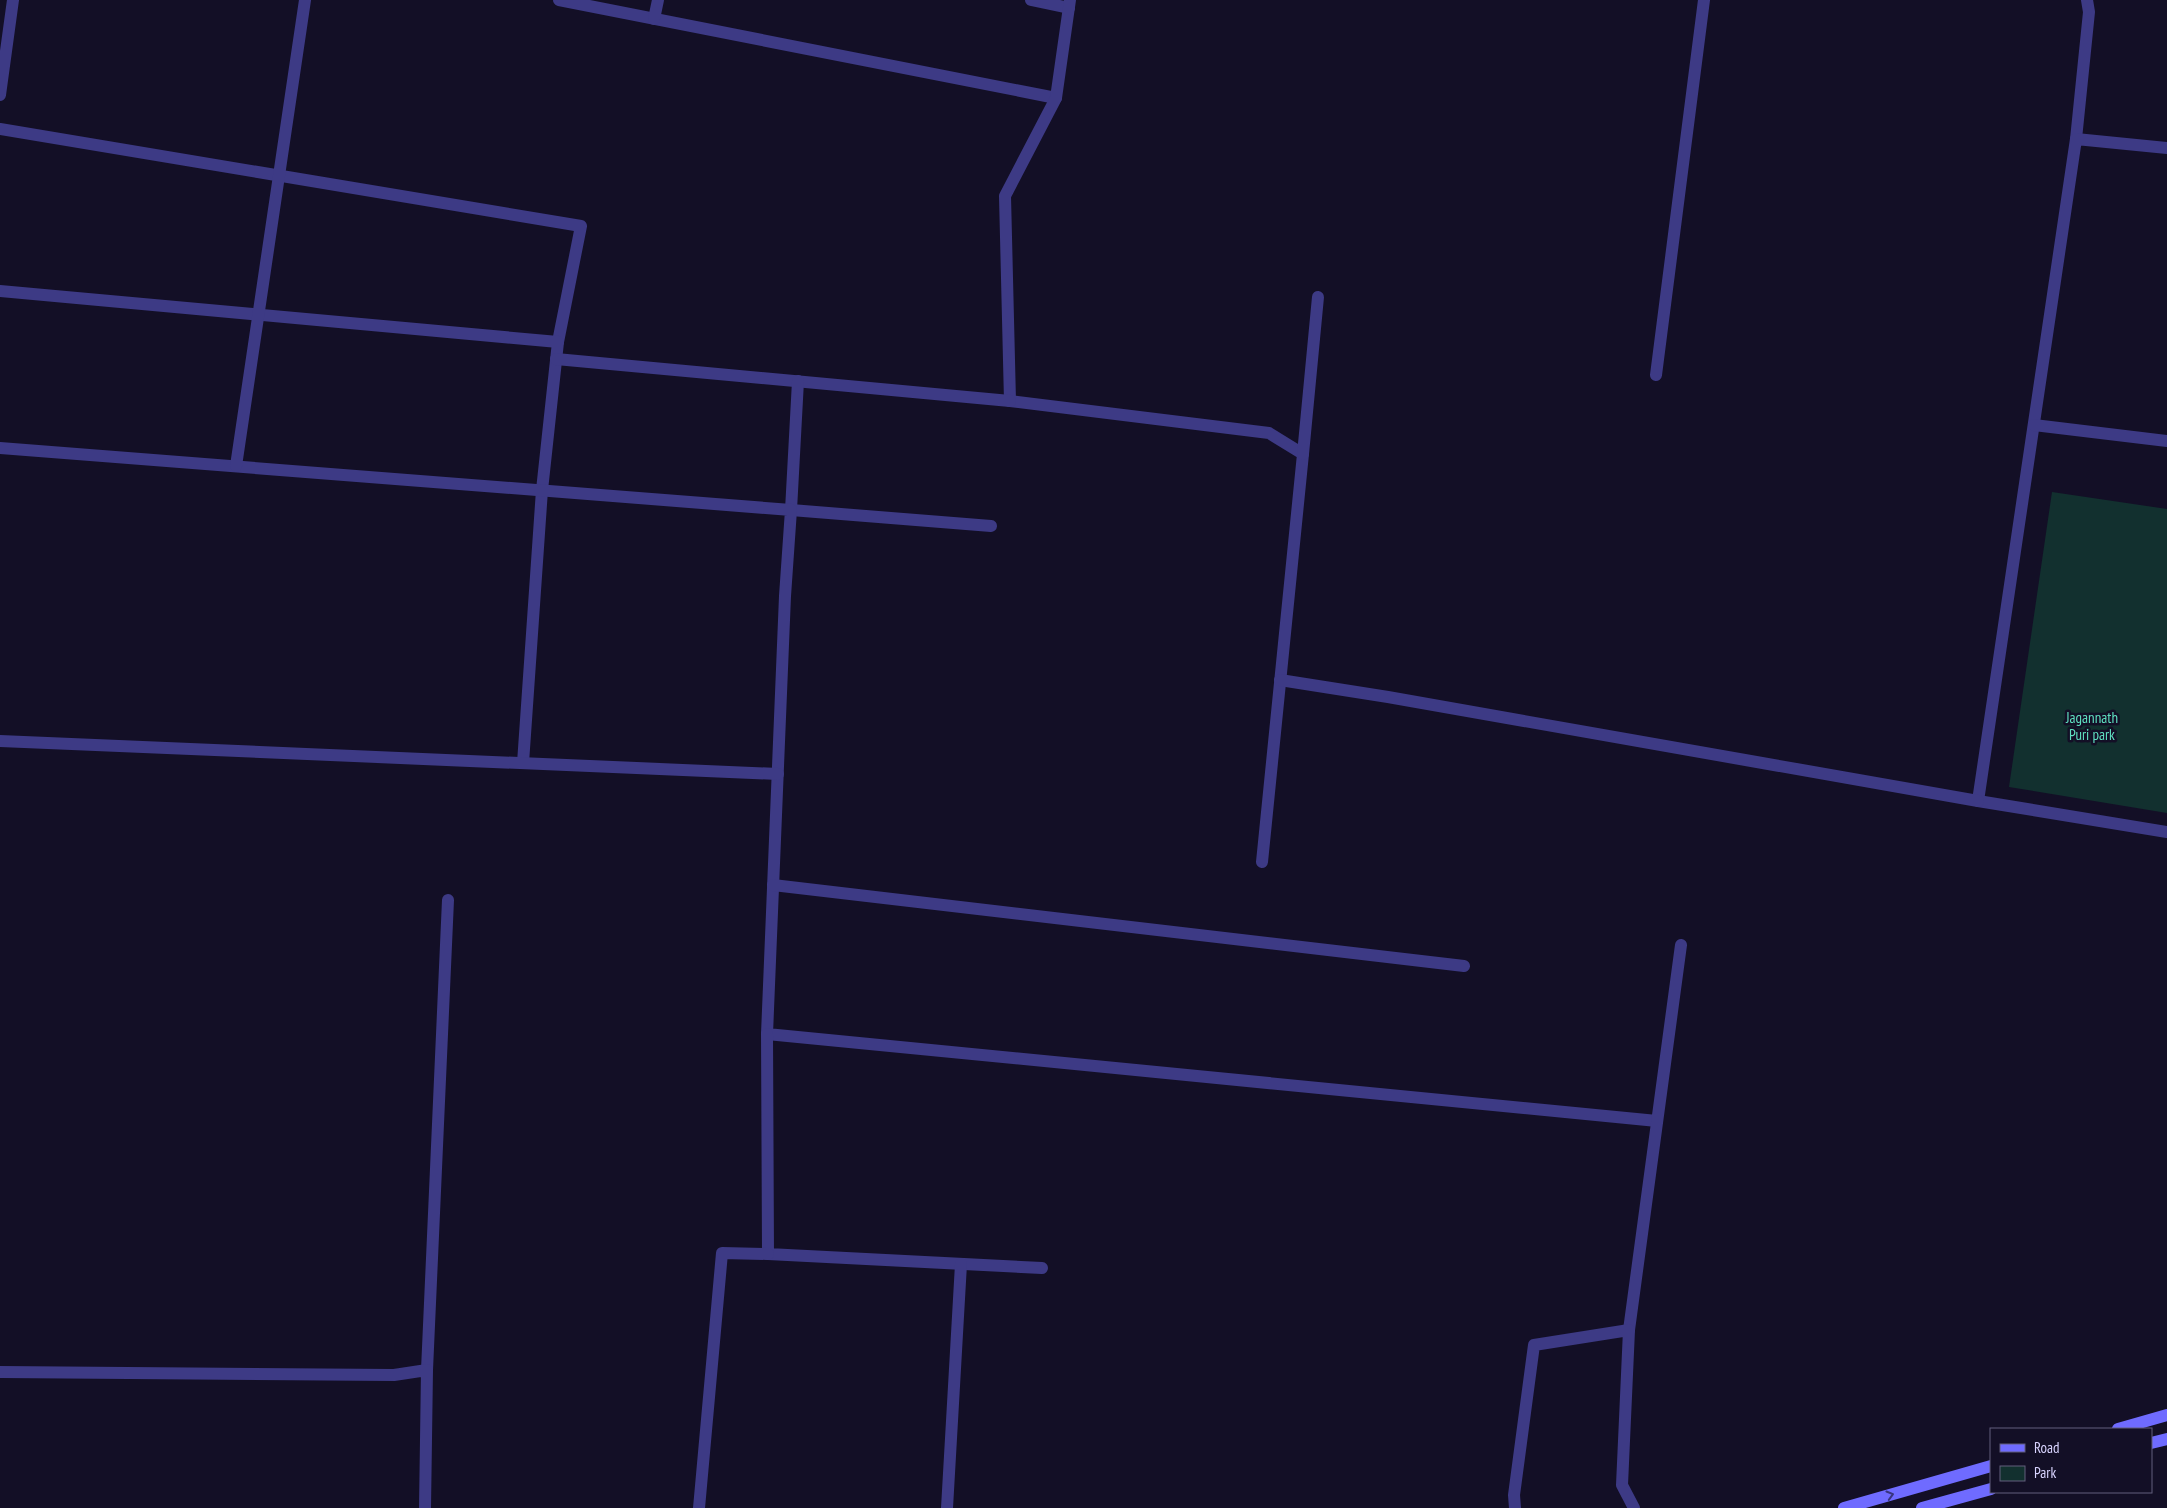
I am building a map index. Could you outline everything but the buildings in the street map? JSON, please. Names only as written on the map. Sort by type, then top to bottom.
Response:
[{"type":"main road","points":[[2122,1428],[2167,1415]]},
{"type":"main road","points":[[2152,1444],[2167,1439]]},
{"type":"main road","points":[[1844,1508],[1990,1466]]},
{"type":"main road","points":[[1922,1508],[1990,1488]]},
{"type":"street","points":[[0,95],[4,38],[13,0]]},
{"type":"street","points":[[236,466],[305,0]]},
{"type":"street","points":[[654,19],[658,0]]},
{"type":"street","points":[[1010,401],[1005,196],[1056,98],[1070,4],[1031,0]]},
{"type":"street","points":[[1656,375],[1704,0]]},
{"type":"street","points":[[1978,801],[2076,139],[2089,12],[2087,0]]},
{"type":"street","points":[[566,1],[1056,98]]},
{"type":"street","points":[[0,129],[581,226],[556,359],[542,490],[523,763]]},
{"type":"street","points":[[2076,139],[2167,148]]},
{"type":"street","points":[[0,290],[558,342]]},
{"type":"street","points":[[1262,862],[1318,297]]},
{"type":"street","points":[[556,359],[1010,401],[1269,433],[1302,454]]},
{"type":"street","points":[[768,1254],[767,1034],[798,381]]},
{"type":"street","points":[[2034,425],[2167,441]]},
{"type":"street","points":[[0,448],[991,526]]},
{"type":"street","points":[[1280,680],[2167,832]]},
{"type":"street","points":[[0,741],[778,774]]},
{"type":"street","points":[[773,885],[1464,966]]},
{"type":"street","points":[[425,1508],[427,1370],[448,900]]},
{"type":"street","points":[[1634,1508],[1622,1485],[1629,1330],[1681,944]]},
{"type":"street","points":[[767,1034],[1657,1122]]},
{"type":"street","points":[[699,1508],[722,1253],[1042,1268]]},
{"type":"street","points":[[947,1508],[961,1264]]},
{"type":"street","points":[[1515,1508],[1514,1495],[1534,1345],[1629,1330]]},
{"type":"street","points":[[0,1372],[394,1375],[427,1370]]},
{"type":"green space","name":"Jagannath Puri park","points":[[2052,492],[2167,509],[2167,813],[2009,787]]}]
